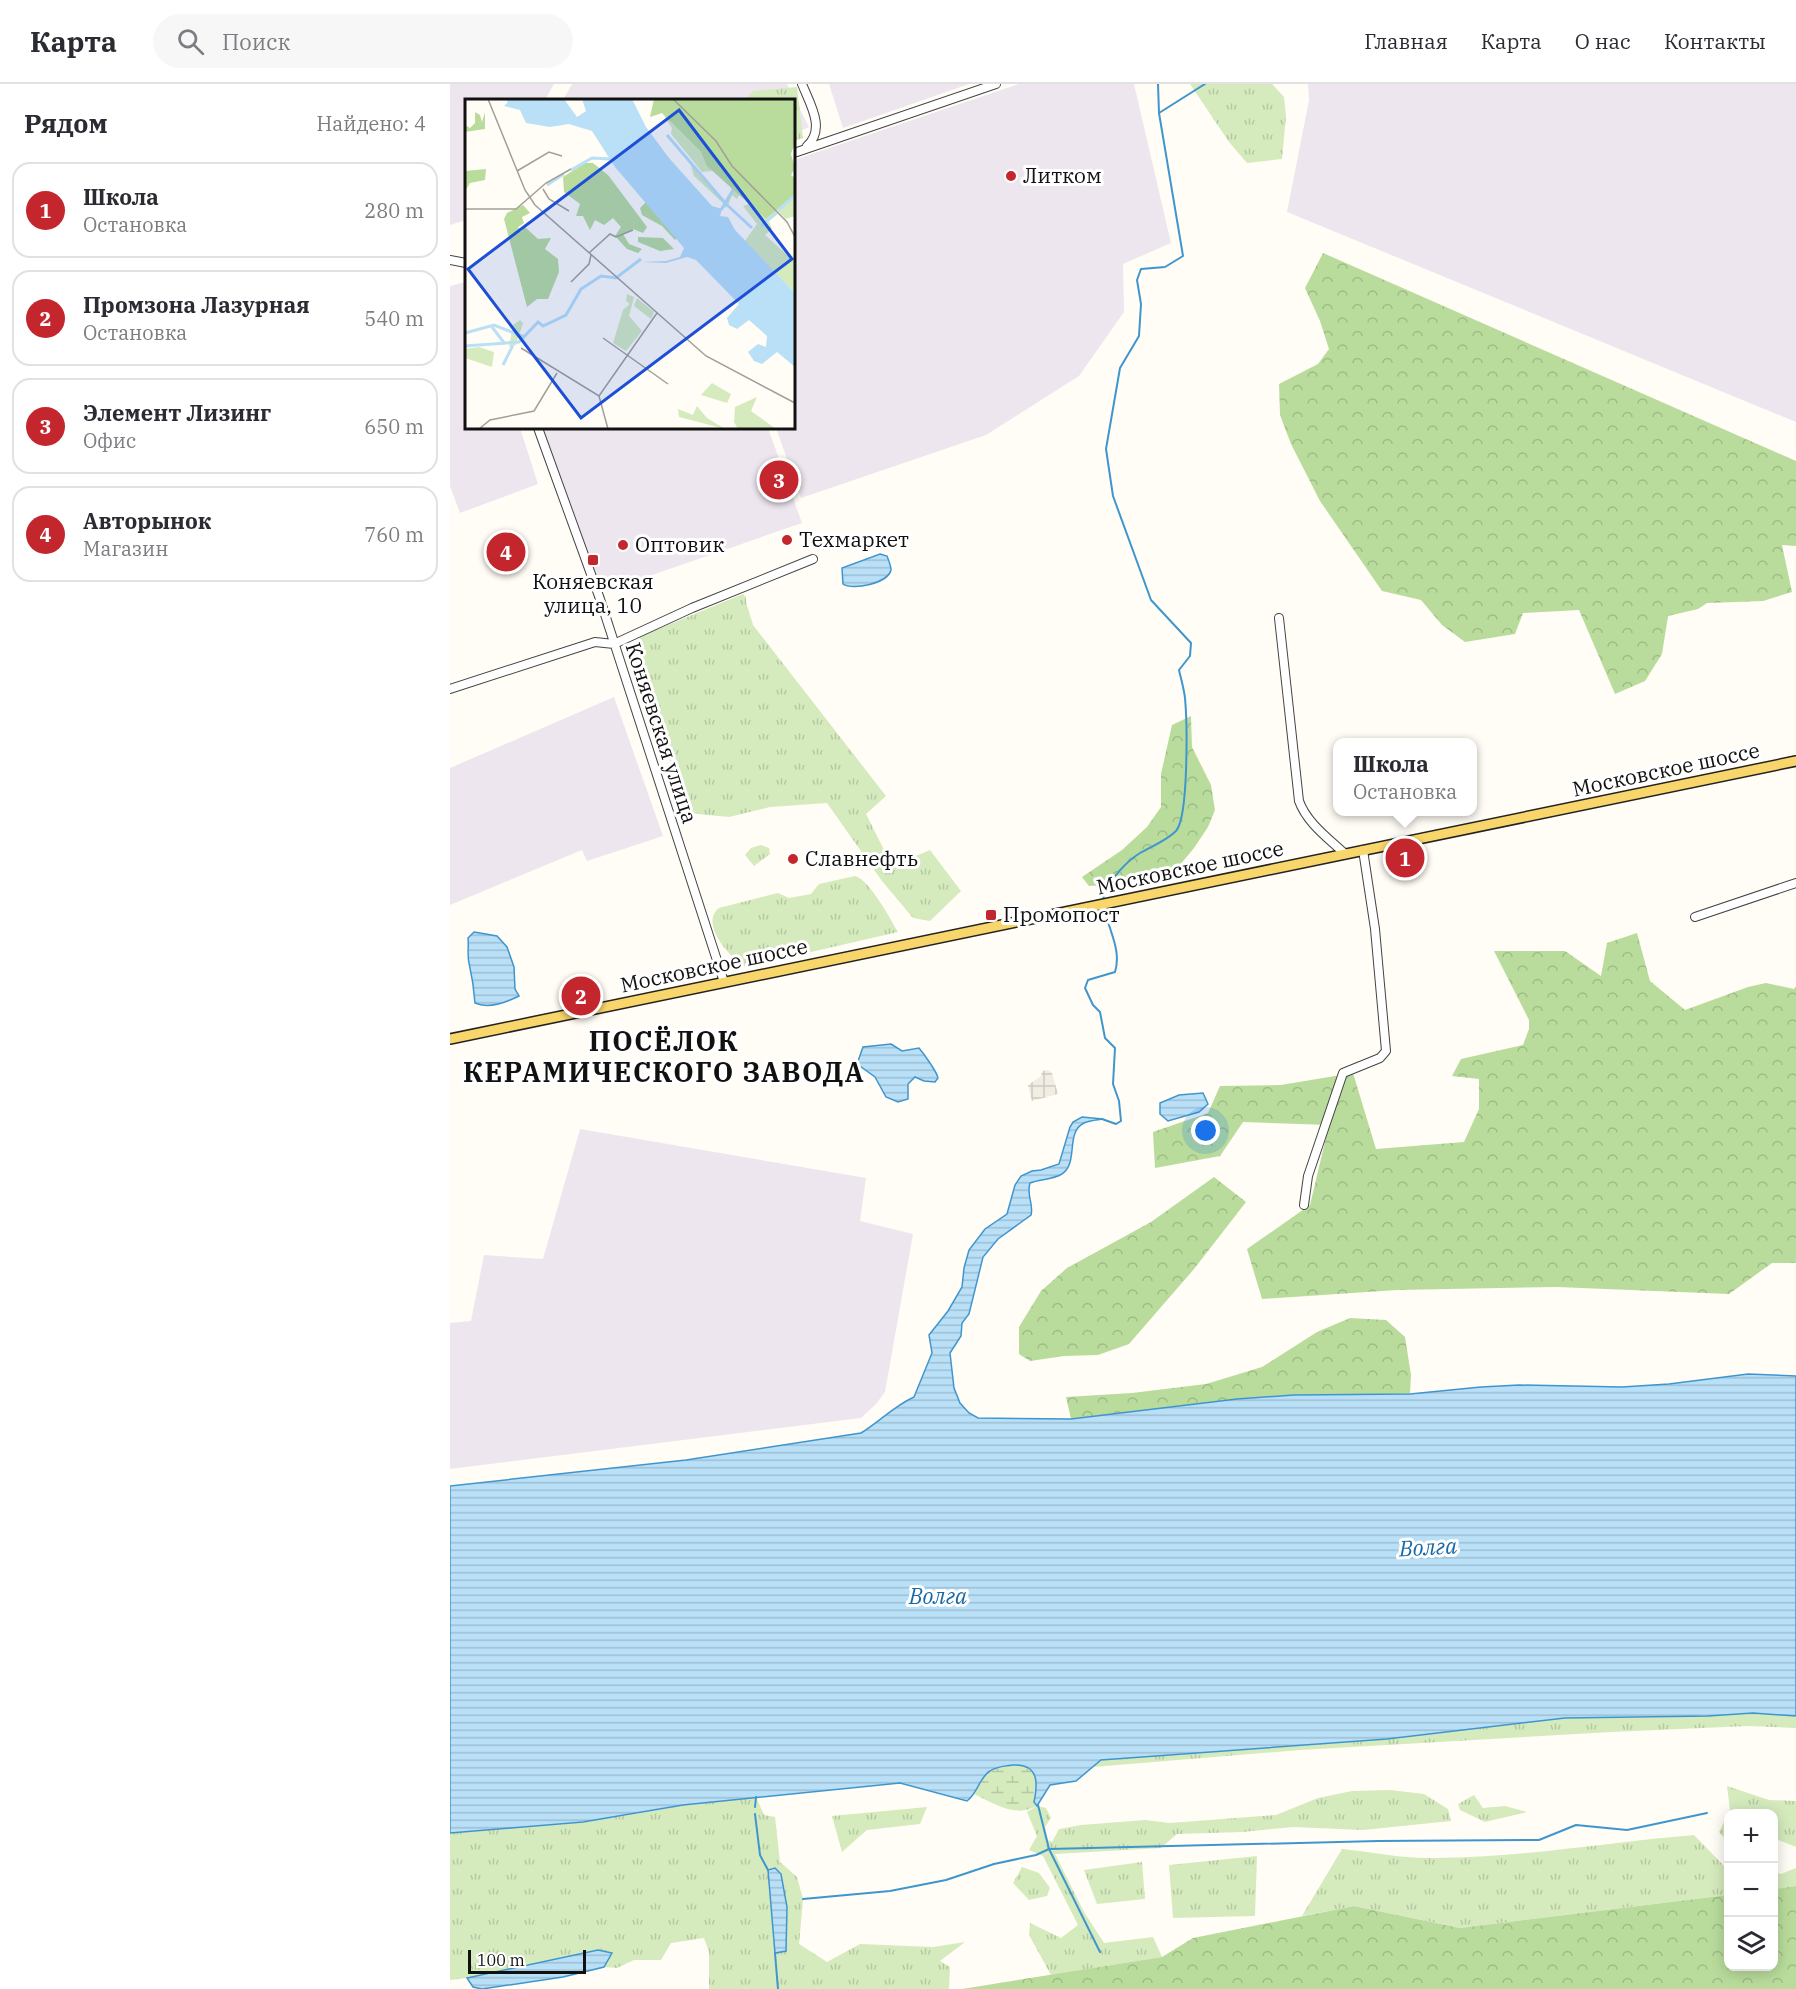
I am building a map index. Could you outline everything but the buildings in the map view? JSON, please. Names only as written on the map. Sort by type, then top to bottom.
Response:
[{"type":"main road","name":"Московское шоссе","points":[[450,1039],[1796,761]]},
{"type":"street","points":[[797,152],[813,141],[817,130],[815,115],[802,84]]},
{"type":"street","points":[[797,152],[996,84]]},
{"type":"street","points":[[450,260],[465,263]]},
{"type":"street","name":"Коняевская улица","points":[[538,429],[587,562],[724,982]]},
{"type":"street","points":[[450,689],[595,642],[614,644],[692,608],[813,559]]},
{"type":"street","points":[[1279,618],[1299,801],[1309,819],[1345,854]]},
{"type":"street","points":[[1304,1205],[1308,1176],[1342,1073],[1380,1058],[1386,1051],[1375,929],[1363,850]]},
{"type":"street","points":[[1695,917],[1796,883]]},
{"type":"shaded area","points":[[450,84],[554,84],[546,99],[465,99],[465,220],[450,225]]},
{"type":"shaded area","points":[[572,84],[787,84],[795,99],[564,99]]},
{"type":"shaded area","points":[[829,84],[969,84],[843,128]]},
{"type":"shaded area","points":[[1019,84],[1134,84],[1171,243],[1123,264],[1124,312],[1079,376],[986,435],[801,498],[776,429],[795,429],[795,160]]},
{"type":"shaded area","points":[[1308,84],[1796,84],[1796,422],[1287,212],[1309,100]]},
{"type":"shaded area","points":[[795,100],[809,127],[795,134]]},
{"type":"shaded area","points":[[465,282],[465,429],[520,429],[538,484],[460,513],[450,486],[450,286]]},
{"type":"shaded area","points":[[543,429],[768,429],[802,523],[603,592]]},
{"type":"shaded area","points":[[614,697],[663,836],[587,861],[582,850],[450,905],[450,768]]},
{"type":"shaded area","points":[[1048,1070],[1052,1073],[1058,1094],[1032,1101],[1028,1085],[1041,1076],[1042,1071]]},
{"type":"shaded area","points":[[580,1129],[866,1178],[860,1221],[913,1234],[885,1392],[876,1404],[861,1418],[450,1469],[450,1323],[471,1321],[484,1255],[543,1259]]},
{"type":"green space","points":[[1190,84],[1272,84],[1284,97],[1286,116],[1282,159],[1247,163],[1229,142]]},
{"type":"green space","points":[[797,87],[803,138],[795,141],[795,99],[746,99],[753,91]]},
{"type":"green space","points":[[1323,253],[1796,461],[1796,546],[1782,545],[1792,592],[1763,601],[1707,603],[1698,609],[1668,616],[1662,654],[1645,681],[1615,694],[1579,610],[1523,613],[1515,634],[1465,642],[1442,625],[1421,600],[1382,591],[1320,501],[1291,444],[1280,415],[1279,384],[1318,364],[1329,349],[1320,321],[1305,288]]},
{"type":"green space","points":[[743,594],[746,597],[753,625],[886,796],[866,814],[892,866],[930,850],[961,891],[930,921],[913,918],[882,881],[827,803],[770,807],[729,817],[687,813],[635,647],[641,636]]},
{"type":"green space","points":[[1191,716],[1192,747],[1211,785],[1215,810],[1208,827],[1170,877],[1139,883],[1089,886],[1082,877],[1122,850],[1147,827],[1161,807],[1161,774],[1172,725]]},
{"type":"green space","points":[[761,845],[769,848],[770,854],[754,866],[745,855],[751,848]]},
{"type":"green space","points":[[855,876],[873,892],[898,932],[746,967],[725,949],[715,931],[714,915],[719,908],[778,893],[789,898],[811,894],[819,884]]},
{"type":"green space","points":[[1637,933],[1650,981],[1685,1010],[1748,987],[1766,983],[1794,989],[1796,986],[1796,1263],[1772,1263],[1729,1294],[1557,1287],[1397,1290],[1262,1299],[1247,1249],[1310,1205],[1329,1125],[1243,1122],[1220,1156],[1155,1168],[1153,1132],[1208,1113],[1220,1086],[1281,1085],[1353,1073],[1376,1149],[1464,1142],[1479,1109],[1479,1079],[1452,1076],[1461,1059],[1523,1045],[1529,1029],[1529,1020],[1494,951],[1565,951],[1601,976],[1607,943]]},
{"type":"green space","points":[[1214,1177],[1246,1202],[1194,1269],[1129,1344],[1098,1355],[1064,1356],[1030,1361],[1019,1354],[1019,1327],[1041,1291],[1067,1268],[1151,1222]]},
{"type":"green space","points":[[1350,1318],[1386,1320],[1405,1337],[1411,1375],[1410,1394],[1294,1395],[1237,1399],[1071,1419],[1066,1397],[1132,1393],[1206,1384],[1262,1367],[1317,1332]]},
{"type":"green space","points":[[1753,1713],[1796,1716],[1796,1728],[1748,1726],[1611,1732],[1300,1750],[1093,1767],[1101,1760],[1387,1739],[1565,1718],[1681,1717]]},
{"type":"green space","points":[[1019,1765],[1034,1774],[1036,1784],[1034,1802],[1037,1806],[1021,1811],[1013,1810],[974,1794],[991,1771]]},
{"type":"green space","points":[[1727,1786],[1769,1800],[1796,1801],[1796,1847],[1778,1840],[1778,1809],[1730,1809]]},
{"type":"green space","points":[[1390,1790],[1424,1794],[1448,1809],[1451,1821],[1363,1830],[1293,1827],[1243,1832],[1177,1834],[1161,1848],[1055,1854],[1084,1912],[1104,1943],[1153,1937],[1162,1957],[1051,1975],[1029,1935],[1030,1923],[1061,1938],[1078,1925],[1043,1856],[1029,1850],[1037,1836],[1027,1812],[1037,1806],[1046,1808],[1051,1818],[1045,1827],[1048,1840],[1052,1842],[1059,1829],[1081,1825],[1145,1820],[1170,1823],[1276,1815],[1318,1798],[1352,1791]]},
{"type":"green space","points":[[1474,1795],[1483,1808],[1505,1806],[1527,1812],[1485,1822],[1460,1810],[1458,1804]]},
{"type":"green space","points":[[756,1797],[764,1815],[775,1817],[780,1862],[797,1877],[803,1899],[799,1944],[827,1962],[860,1944],[933,1947],[965,1942],[940,1961],[950,1967],[949,1989],[709,1989],[709,1952],[704,1938],[671,1943],[661,1960],[634,1960],[617,1968],[604,1967],[612,1953],[598,1950],[450,1980],[450,1832],[564,1824],[683,1805]]},
{"type":"green space","points":[[927,1807],[920,1824],[867,1830],[842,1852],[832,1816]]},
{"type":"green space","points":[[1724,1822],[1724,1838],[1719,1832]]},
{"type":"green space","points":[[1694,1835],[1724,1866],[1724,1895],[1460,1928],[1354,1906],[1302,1916],[1342,1849],[1411,1857],[1467,1857],[1532,1853]]},
{"type":"green space","points":[[1257,1856],[1255,1916],[1173,1918],[1169,1865]]},
{"type":"green space","points":[[1142,1862],[1145,1899],[1097,1904],[1084,1870]]},
{"type":"green space","points":[[1022,1867],[1039,1873],[1050,1888],[1047,1896],[1029,1900],[1013,1883]]},
{"type":"green space","points":[[1796,1868],[1796,1886],[1778,1888],[1778,1874]]},
{"type":"green space","points":[[1796,1886],[1796,1989],[962,1989],[1162,1957],[1193,1938],[1354,1906],[1460,1928],[1724,1895],[1724,1971],[1778,1971],[1778,1888]]},
{"type":"water","points":[[880,554],[887,556],[891,568],[884,579],[854,587],[843,584],[842,568]]},
{"type":"water","points":[[474,932],[497,936],[507,947],[514,967],[515,989],[519,996],[491,1005],[475,1003],[468,960],[468,938]]},
{"type":"water","points":[[891,1044],[902,1051],[919,1048],[938,1078],[935,1082],[915,1077],[908,1084],[908,1099],[898,1102],[886,1097],[875,1077],[857,1064],[863,1047]]},
{"type":"water","points":[[1203,1093],[1208,1104],[1199,1112],[1168,1121],[1160,1114],[1160,1103],[1179,1095]]},
{"type":"water","name":"Волга","points":[[1082,1117],[1103,1119],[1086,1122],[1078,1127],[1067,1169],[1058,1176],[1030,1183],[1031,1215],[998,1239],[983,1257],[969,1314],[962,1323],[961,1336],[950,1353],[954,1388],[960,1403],[969,1413],[978,1418],[1071,1419],[1237,1399],[1294,1395],[1410,1394],[1519,1385],[1622,1387],[1669,1384],[1748,1374],[1796,1376],[1796,1716],[1753,1713],[1708,1716],[1565,1718],[1387,1739],[1101,1760],[1076,1781],[1050,1785],[1037,1806],[1034,1802],[1035,1776],[1028,1768],[1013,1765],[998,1767],[986,1774],[967,1801],[900,1783],[683,1805],[583,1822],[450,1833],[450,1486],[686,1460],[861,1433],[914,1397],[932,1353],[929,1335],[948,1311],[962,1287],[969,1250],[985,1229],[1007,1214],[1015,1185],[1021,1176],[1059,1164],[1070,1127],[1073,1122]]},
{"type":"water","points":[[775,1868],[781,1874],[787,1907],[786,1951],[775,1953],[768,1870]]},
{"type":"water","points":[[598,1950],[612,1953],[604,1967],[563,1977],[482,1989],[473,1987],[467,1978]]},
{"type":"waterway","points":[[1104,901],[1103,893],[1124,866],[1134,857],[1176,831],[1180,822],[1185,788],[1186,709],[1179,670],[1190,656],[1191,643],[1151,600],[1113,496],[1106,449],[1120,368],[1139,336],[1141,304],[1137,280],[1141,269],[1165,267],[1183,256],[1159,113],[1158,84]]},
{"type":"waterway","points":[[1159,113],[1205,84]]},
{"type":"waterway","points":[[1102,1119],[1116,1124],[1121,1121],[1119,1101],[1113,1084],[1115,1048],[1105,1038],[1100,1012],[1093,1005],[1085,988],[1088,980],[1115,972],[1117,964],[1116,947],[1104,906]]},
{"type":"waterway","points":[[755,1807],[756,1797]]},
{"type":"waterway","points":[[1038,1805],[1049,1849],[1100,1952]]},
{"type":"waterway","points":[[803,1899],[890,1891],[946,1880],[994,1864],[1036,1855],[1049,1849],[1378,1841],[1539,1840],[1576,1825],[1627,1830],[1707,1813]]},
{"type":"waterway","points":[[755,1814],[760,1855],[768,1870]]},
{"type":"waterway","points":[[775,1953],[778,1989]]},
{"type":"place","name":"Литком","points":[[1011,176]]},
{"type":"place","name":"Элемент Лизинг","points":[[779,480]]},
{"type":"place","name":"Техмаркет","points":[[787,540]]},
{"type":"place","name":"Оптовик","points":[[623,545]]},
{"type":"place","name":"Авторынок","points":[[506,552]]},
{"type":"place","name":"Коняевская улица, 10","points":[[593,560]]},
{"type":"place","name":"Школа","points":[[1405,858]]},
{"type":"place","name":"Славнефть","points":[[793,859]]},
{"type":"place","name":"Промопост","points":[[991,915]]},
{"type":"place","name":"Промзона Лазурная","points":[[581,996]]},
{"type":"district","name":"ПОСЁЛОК КЕРАМИЧЕСКОГО ЗАВОДА","points":[[664,1058]]}]
